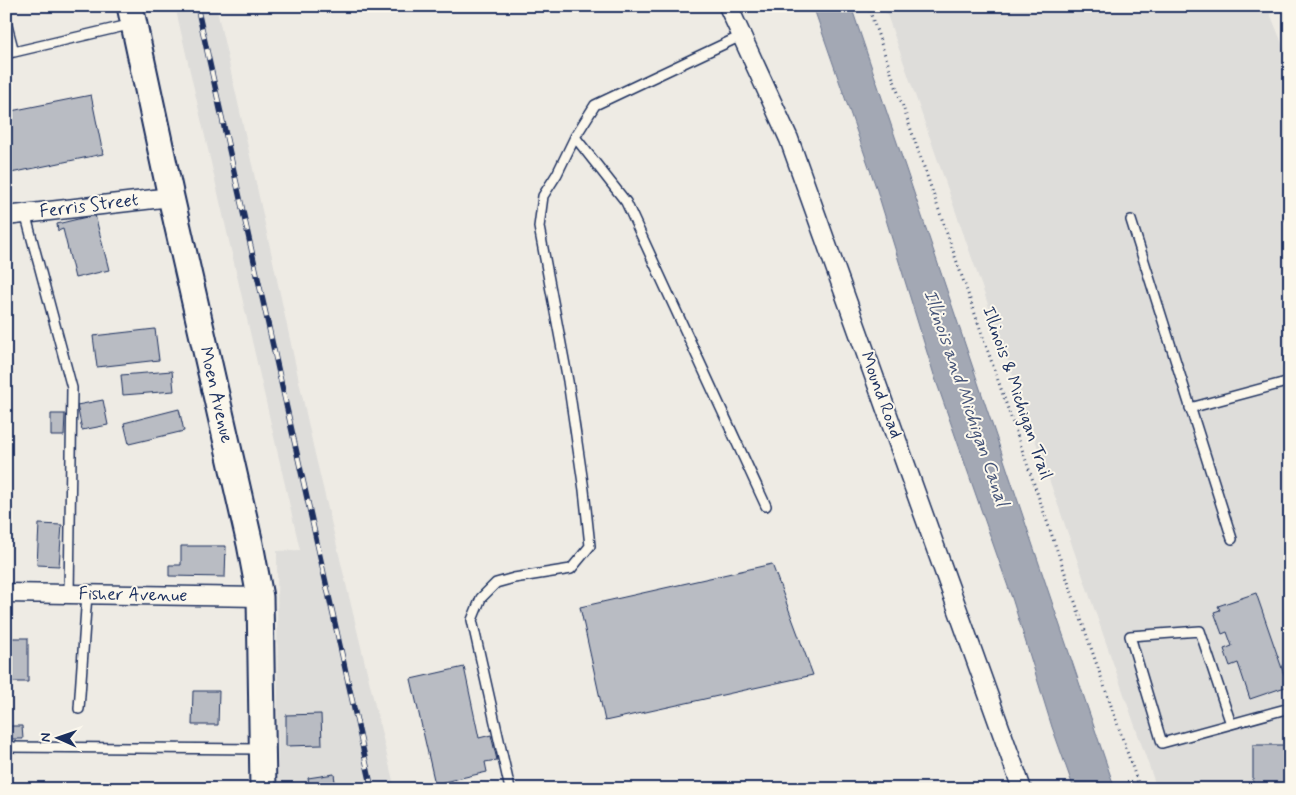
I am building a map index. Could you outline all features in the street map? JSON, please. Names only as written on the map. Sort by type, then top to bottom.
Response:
[{"type":"street","name":"Mound Road","points":[[728,6],[789,139],[1022,789]]},
{"type":"street","name":"Moen Avenue","points":[[132,15],[250,544],[260,597],[263,789]]},
{"type":"street","name":"Ferris Street","points":[[6,216],[171,196]]},
{"type":"street","name":"Fisher Avenue","points":[[6,593],[260,597]]},
{"type":"lane","points":[[6,22],[10,53],[132,15]]},
{"type":"lane","points":[[510,789],[472,620],[481,598],[496,583],[571,568],[590,546],[568,381],[540,227],[543,196],[595,105],[742,36]]},
{"type":"lane","points":[[575,137],[626,202],[766,506]]},
{"type":"lane","points":[[25,214],[72,388],[69,594]]},
{"type":"lane","points":[[1131,220],[1232,539]]},
{"type":"lane","points":[[1190,408],[1290,381]]},
{"type":"lane","points":[[79,709],[87,594]]},
{"type":"lane","points":[[1230,724],[1200,631],[1130,636],[1162,743],[1290,709]]},
{"type":"lane","points":[[6,747],[262,749]]},
{"type":"path","name":"Illinois & Michigan Trail","points":[[868,6],[1140,789]]},
{"type":"shaded area","points":[[175,6],[216,6],[314,450],[395,789],[278,789],[277,551],[300,550]]},
{"type":"shaded area","points":[[884,6],[1267,6],[1290,63],[1290,789],[1157,789]]},
{"type":"water","name":"Illinois and Michigan Canal","points":[[813,6],[851,6],[1115,789],[1074,789],[1052,727],[1013,601],[934,375],[876,187]]},
{"type":"building","points":[[91,95],[103,154],[6,174],[6,112]]},
{"type":"building","points":[[95,215],[109,270],[75,278],[63,229],[58,231],[57,224]]},
{"type":"building","points":[[6,249],[8,249],[8,278],[6,278]]},
{"type":"building","points":[[155,329],[159,360],[97,367],[93,336]]},
{"type":"building","points":[[172,371],[174,391],[123,395],[121,375]]},
{"type":"building","points":[[103,400],[108,425],[82,430],[77,405]]},
{"type":"building","points":[[179,409],[184,431],[129,444],[124,423]]},
{"type":"building","points":[[51,414],[65,414],[64,436],[51,436]]},
{"type":"building","points":[[39,524],[62,525],[59,566],[37,565]]},
{"type":"building","points":[[181,546],[226,546],[225,577],[169,576],[169,565],[181,565]]},
{"type":"building","points":[[772,564],[813,675],[605,721],[580,607]]},
{"type":"building","points":[[1256,593],[1288,686],[1250,699],[1238,663],[1230,666],[1224,649],[1232,646],[1227,632],[1222,634],[1214,612],[1220,610],[1218,606]]},
{"type":"building","points":[[6,638],[28,638],[28,682],[6,682]]},
{"type":"building","points":[[464,667],[479,738],[491,735],[497,760],[485,762],[487,772],[435,784],[411,679]]},
{"type":"building","points":[[193,691],[219,691],[218,725],[192,725]]},
{"type":"building","points":[[321,714],[322,745],[286,746],[286,715]]},
{"type":"building","points":[[6,726],[22,726],[23,739],[6,739]]},
{"type":"building","points":[[1253,745],[1290,745],[1290,789],[1253,789]]},
{"type":"building","points":[[334,774],[336,789],[298,789],[298,786],[309,784],[308,778]]},
{"type":"railway","points":[[197,6],[372,789]]}]
